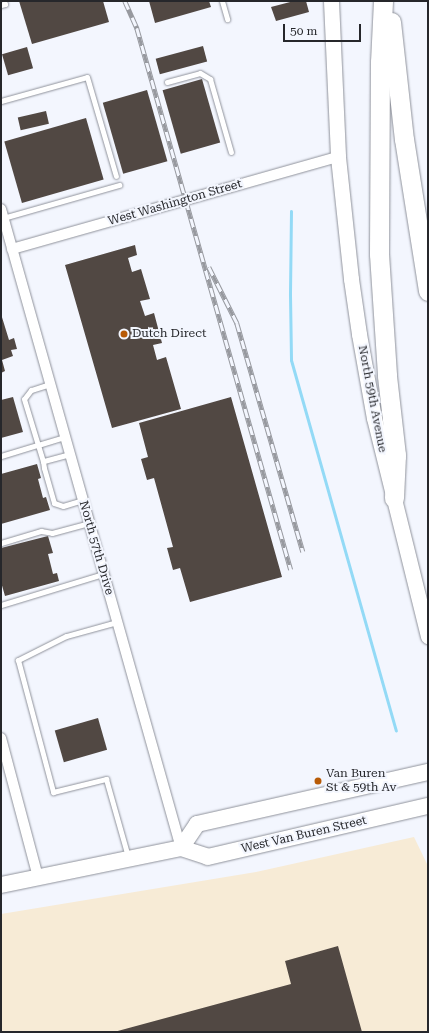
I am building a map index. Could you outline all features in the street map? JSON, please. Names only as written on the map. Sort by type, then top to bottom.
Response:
[{"type":"highway","points":[[383,1],[380,62],[381,302],[387,376],[396,455],[394,498]]},
{"type":"highway","points":[[389,1],[404,139],[428,291]]},
{"type":"main road","name":"North 59th Avenue","points":[[331,1],[338,158],[359,334],[374,418],[428,636]]},
{"type":"main road","points":[[180,848],[197,824],[428,772]]},
{"type":"main road","name":"West Van Buren Street","points":[[1,885],[180,848],[208,857],[428,806]]},
{"type":"street","name":"West Washington Street","points":[[12,249],[338,158]]},
{"type":"street","name":"North 57th Drive","points":[[3,218],[180,848]]},
{"type":"street","points":[[1,738],[38,877]]},
{"type":"lane","points":[[1,5],[5,4],[4,1]]},
{"type":"lane","points":[[222,1],[227,19]]},
{"type":"lane","points":[[167,82],[200,73],[210,79],[231,152]]},
{"type":"lane","points":[[1,101],[87,77],[116,176]]},
{"type":"lane","points":[[3,218],[119,185]]},
{"type":"lane","points":[[50,384],[31,390],[24,399],[54,503],[63,506],[83,500]]},
{"type":"lane","points":[[1,456],[65,437]]},
{"type":"lane","points":[[43,461],[70,454]]},
{"type":"lane","points":[[1,543],[41,531],[52,533],[89,523]]},
{"type":"lane","points":[[1,605],[103,574]]},
{"type":"lane","points":[[117,622],[66,636],[18,660],[53,792],[106,779],[128,858]]},
{"type":"shaded area","points":[[414,837],[428,866],[428,1032],[1,1032],[1,914],[256,872]]},
{"type":"building","points":[[19,1],[103,1],[109,22],[32,44]]},
{"type":"building","points":[[149,1],[209,1],[211,7],[155,23]]},
{"type":"building","points":[[294,1],[306,1],[309,12],[276,21],[271,7]]},
{"type":"building","points":[[203,46],[207,61],[160,74],[156,59]]},
{"type":"building","points":[[27,47],[33,68],[8,75],[2,54]]},
{"type":"building","points":[[202,79],[220,142],[181,154],[163,90]]},
{"type":"building","points":[[147,90],[167,161],[123,174],[103,103]]},
{"type":"building","points":[[46,111],[49,124],[21,130],[18,118]]},
{"type":"building","points":[[86,118],[104,180],[22,203],[4,141]]},
{"type":"building","points":[[135,245],[137,255],[128,258],[132,272],[141,269],[150,299],[140,301],[145,316],[154,313],[162,343],[153,345],[157,360],[166,357],[181,409],[112,428],[65,265]]},
{"type":"building","points":[[1,314],[9,340],[14,338],[17,349],[11,350],[13,356],[2,360],[5,371],[1,373]]},
{"type":"building","points":[[13,397],[23,432],[1,438],[1,400]]},
{"type":"building","points":[[231,397],[282,577],[190,602],[180,568],[173,570],[167,548],[173,547],[154,478],[147,480],[141,459],[148,457],[139,423]]},
{"type":"building","points":[[37,464],[41,478],[38,479],[43,498],[46,497],[50,510],[1,524],[1,474]]},
{"type":"building","points":[[48,536],[53,553],[48,554],[53,574],[57,573],[59,581],[5,596],[1,582],[1,548]]},
{"type":"building","points":[[98,718],[107,750],[64,762],[55,730]]},
{"type":"building","points":[[338,946],[362,1032],[114,1032],[291,984],[285,961]]},
{"type":"waterway","points":[[291,211],[291,360],[396,730]]},
{"type":"railway","points":[[125,1],[137,28],[291,570]]},
{"type":"railway","points":[[209,267],[237,323],[303,552]]},
{"type":"place","name":"Dutch Direct","points":[[124,334]]},
{"type":"place","name":"Van Buren St & 59th Av","points":[[318,781]]}]
